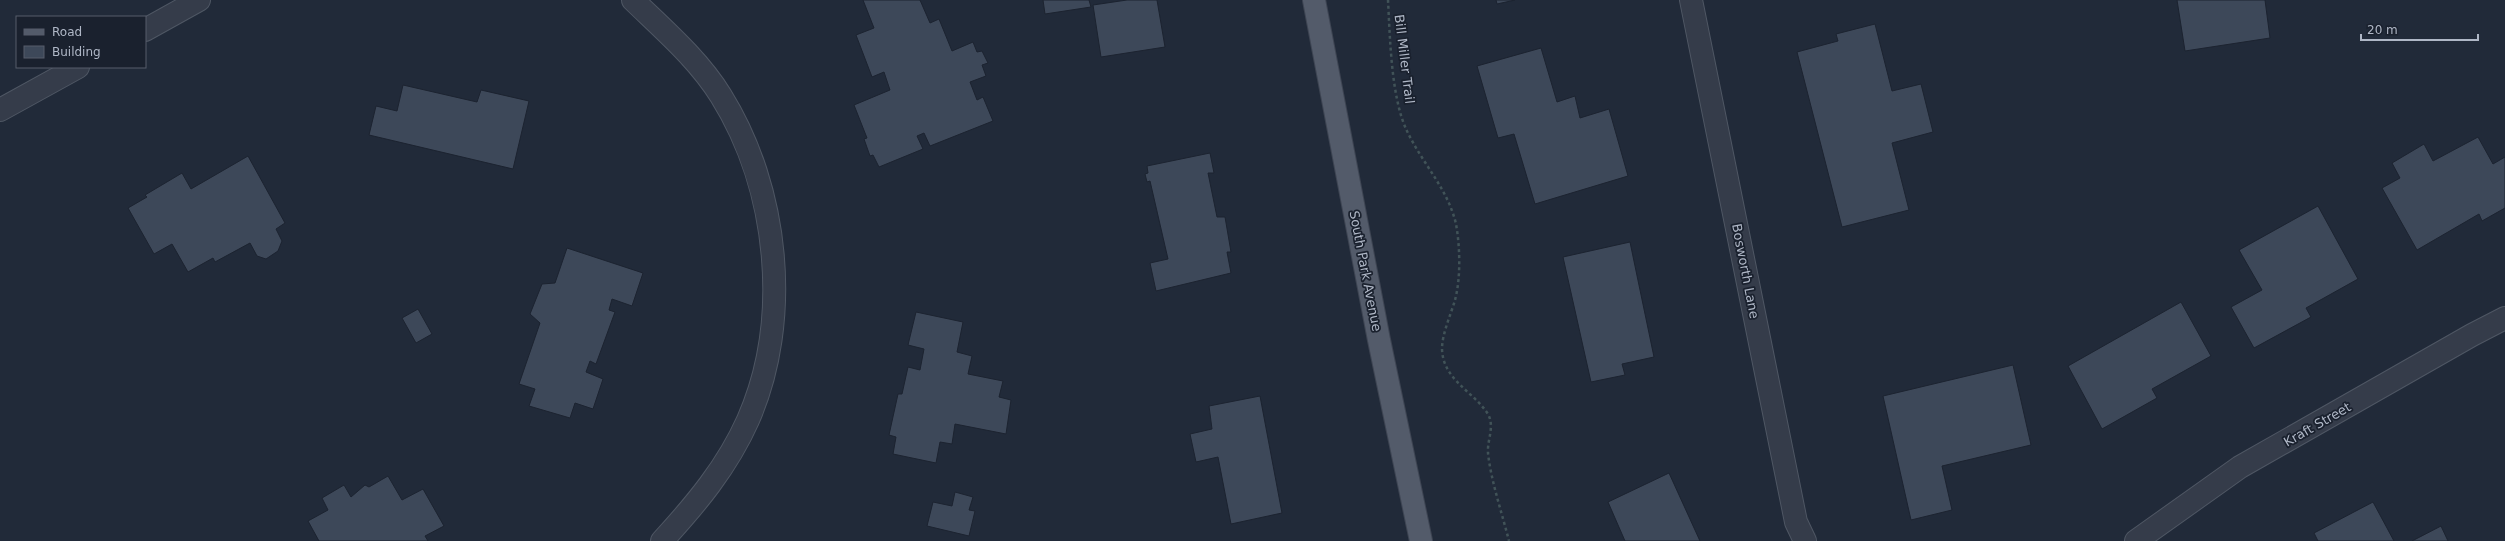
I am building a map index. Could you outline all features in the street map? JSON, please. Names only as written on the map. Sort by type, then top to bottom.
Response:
[{"type":"main road","name":"South Park Avenue","points":[[1314,0],[1379,340],[1421,541]]},
{"type":"street","points":[[146,29],[199,0]]},
{"type":"street","points":[[633,0],[699,67],[721,96],[740,132],[755,170],[768,215],[772,259],[772,325],[767,364],[759,392],[747,421],[711,486],[662,541]]},
{"type":"street","name":"Bosworth Lane","points":[[1691,0],[1796,522],[1805,541]]},
{"type":"street","points":[[0,110],[76,68]]},
{"type":"street","name":"Kraft Street","points":[[2136,541],[2240,467],[2472,335],[2505,318]]},
{"type":"path","name":"Bill Miller Trail","points":[[1388,0],[1396,91],[1406,129],[1420,156],[1446,195],[1456,224],[1458,262],[1456,290],[1442,348],[1446,367],[1455,381],[1488,415],[1491,428],[1488,452],[1509,541]]},
{"type":"building","points":[[863,0],[920,0],[930,23],[939,19],[952,51],[973,42],[977,52],[982,51],[988,63],[982,65],[986,76],[970,82],[977,100],[983,97],[993,121],[930,146],[924,133],[917,136],[923,149],[879,167],[873,155],[870,156],[864,139],[867,138],[854,105],[890,90],[884,72],[872,77],[856,35],[874,28]]},
{"type":"building","points":[[1043,0],[1089,0],[1091,7],[1045,14]]},
{"type":"building","points":[[1127,0],[1157,0],[1165,47],[1101,57],[1093,5]]},
{"type":"building","points":[[1496,0],[1515,0],[1497,4]]},
{"type":"building","points":[[2177,0],[2265,0],[2270,38],[2185,51]]},
{"type":"building","points":[[1875,24],[1892,91],[1921,84],[1933,132],[1892,143],[1909,210],[1842,227],[1797,52],[1838,41],[1836,34]]},
{"type":"building","points":[[1541,48],[1557,102],[1575,96],[1580,118],[1609,109],[1628,176],[1535,204],[1514,134],[1498,138],[1477,66]]},
{"type":"building","points":[[403,85],[477,102],[481,90],[529,101],[513,169],[369,135],[376,106],[397,111]]},
{"type":"building","points":[[2478,137],[2493,164],[2505,157],[2505,208],[2482,221],[2479,214],[2417,250],[2382,188],[2400,178],[2392,163],[2424,144],[2433,161]]},
{"type":"building","points":[[1210,153],[1214,173],[1208,173],[1217,217],[1225,217],[1231,252],[1227,252],[1231,273],[1156,291],[1150,263],[1168,259],[1150,181],[1147,182],[1145,174],[1148,173],[1147,166]]},
{"type":"building","points":[[248,156],[285,223],[276,229],[282,241],[278,251],[266,259],[257,256],[250,243],[215,262],[213,258],[188,272],[172,244],[154,254],[128,208],[147,197],[145,195],[182,173],[191,189]]},
{"type":"building","points":[[2318,206],[2358,279],[2306,308],[2311,317],[2254,348],[2231,307],[2262,290],[2239,250]]},
{"type":"building","points":[[1630,242],[1654,357],[1622,364],[1625,375],[1591,382],[1563,257]]},
{"type":"building","points":[[567,248],[643,273],[632,306],[612,299],[609,310],[615,312],[596,364],[590,361],[586,372],[603,379],[593,409],[575,403],[570,418],[529,406],[535,389],[519,384],[540,323],[530,314],[542,284],[555,283]]},
{"type":"building","points":[[2181,302],[2211,356],[2152,389],[2157,398],[2102,429],[2068,366]]},
{"type":"building","points":[[418,309],[432,334],[416,343],[402,318]]},
{"type":"building","points":[[916,312],[963,322],[957,352],[972,356],[968,374],[1003,381],[999,397],[1011,400],[1006,434],[955,424],[952,444],[940,442],[936,463],[893,454],[896,437],[889,435],[898,394],[902,394],[908,367],[920,370],[924,349],[908,345]]},
{"type":"building","points":[[2013,365],[2031,445],[1942,466],[1952,510],[1911,520],[1883,396]]},
{"type":"building","points":[[1260,396],[1282,513],[1231,524],[1218,457],[1196,462],[1190,434],[1212,429],[1209,406]]},
{"type":"building","points":[[1669,473],[1700,541],[1625,541],[1608,502]]},
{"type":"building","points":[[388,476],[402,500],[423,489],[444,526],[425,536],[428,541],[319,541],[308,521],[328,510],[322,498],[344,485],[351,497],[365,485],[369,487]]},
{"type":"building","points":[[955,492],[973,497],[969,510],[975,511],[969,536],[927,526],[933,502],[952,506]]},
{"type":"building","points":[[2373,502],[2394,541],[2318,541],[2314,533]]},
{"type":"building","points":[[2441,526],[2448,541],[2412,541]]}]
